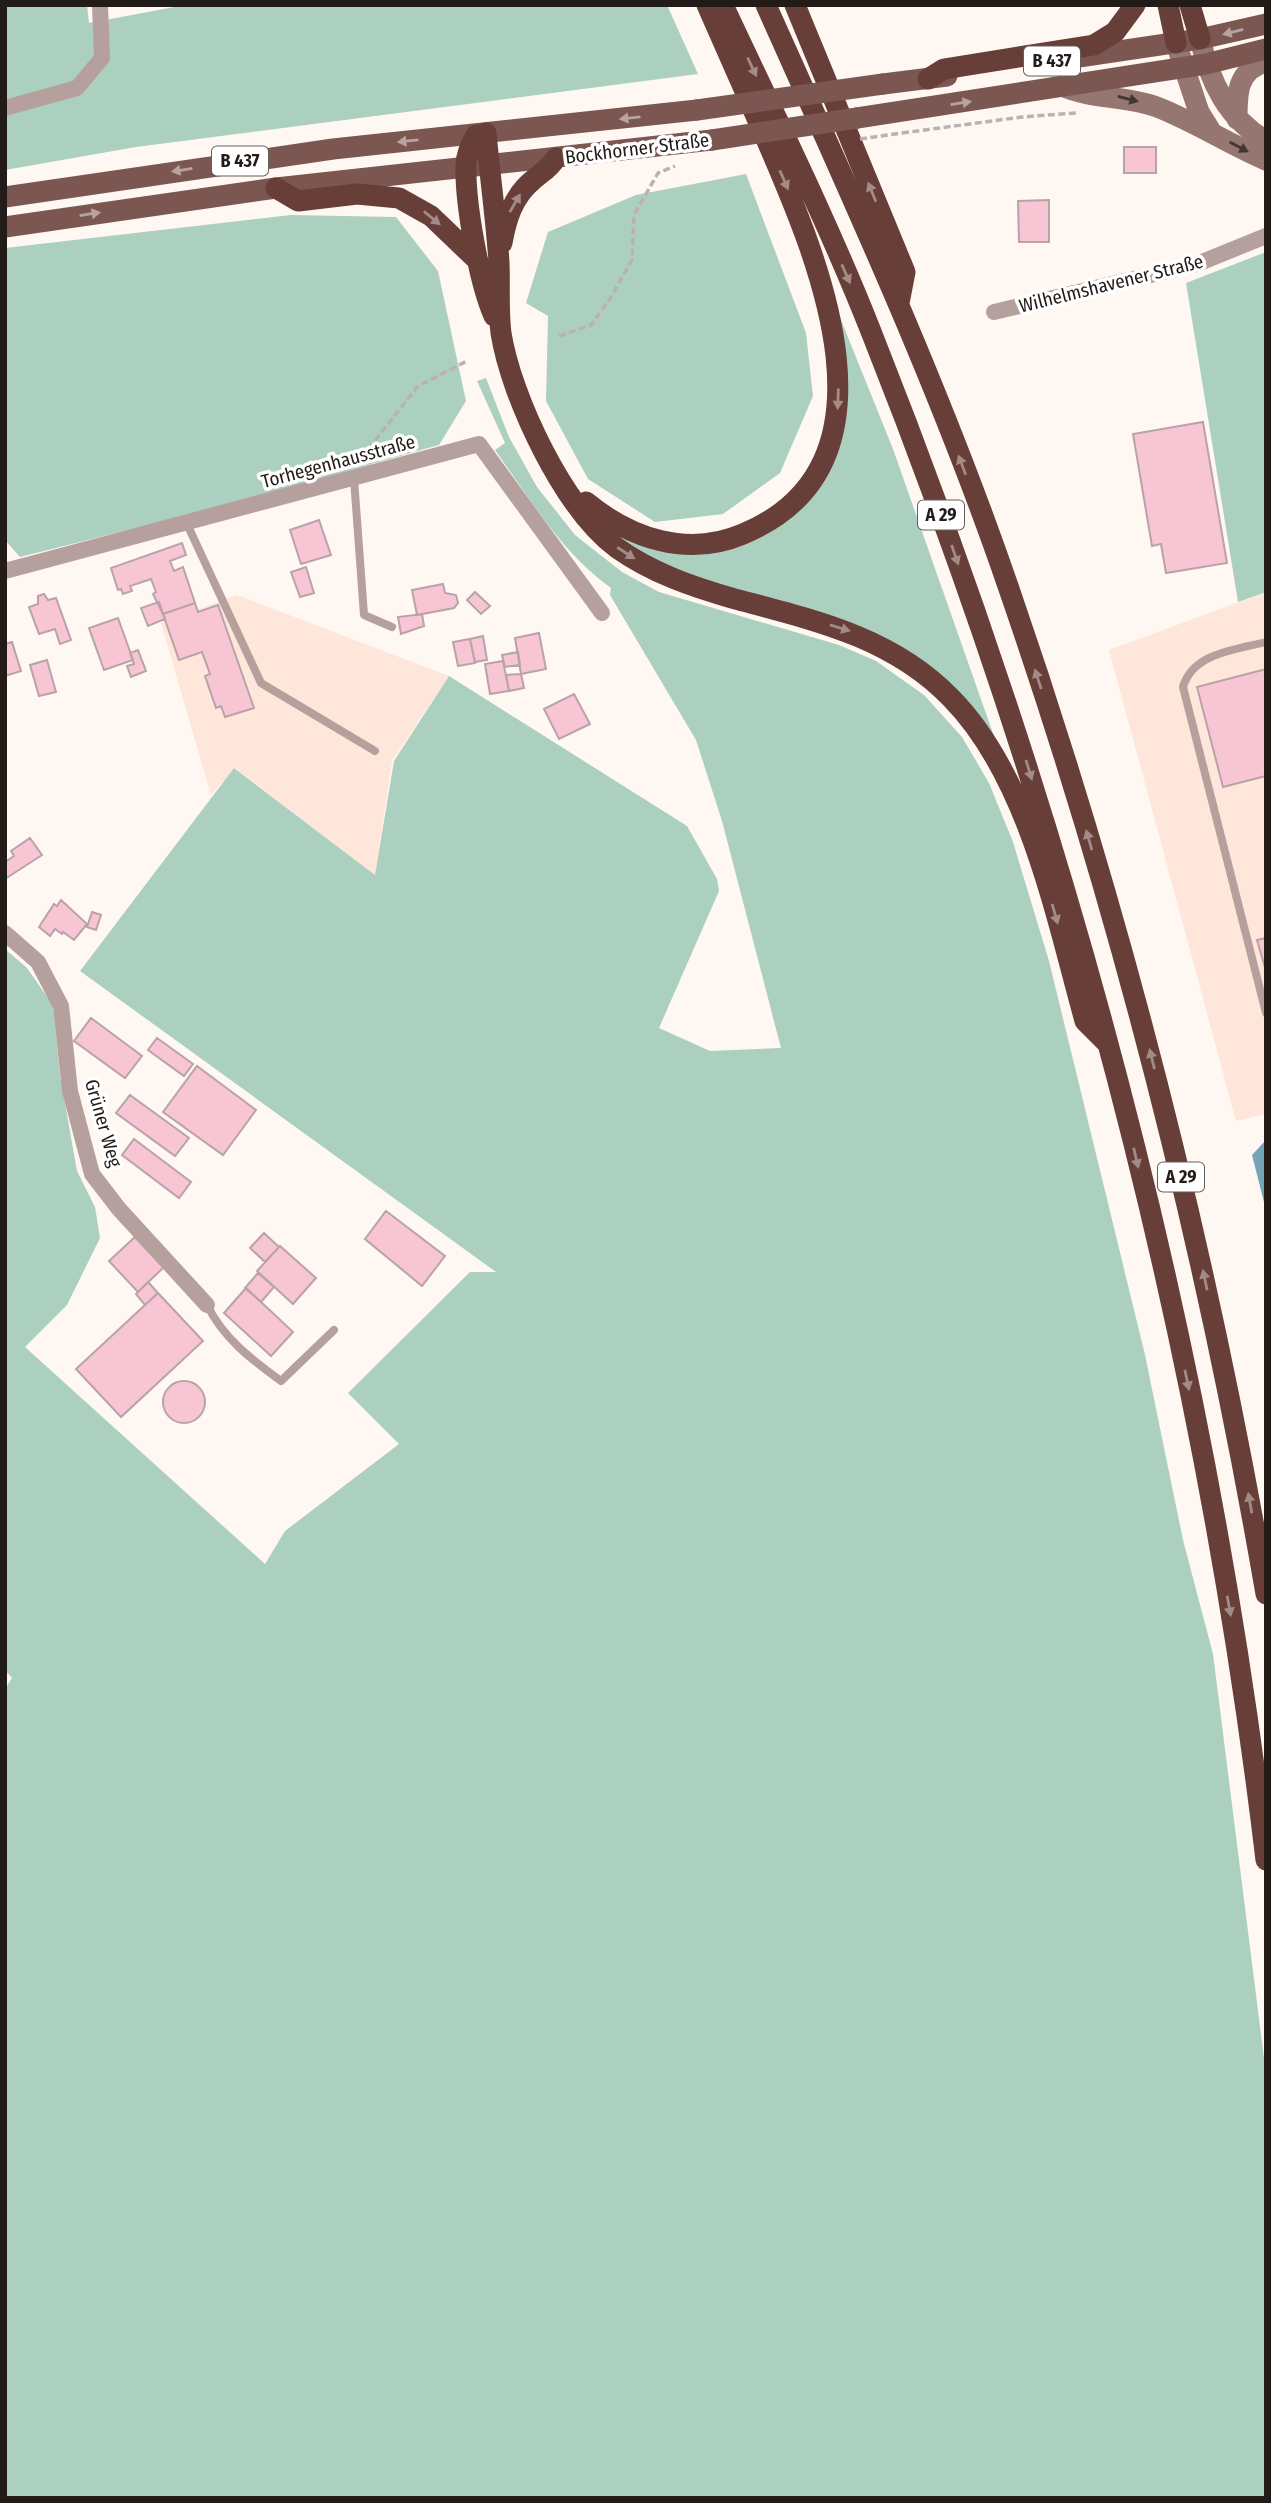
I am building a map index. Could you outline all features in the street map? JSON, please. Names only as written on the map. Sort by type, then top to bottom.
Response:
[{"type":"highway","points":[[565,485],[608,520],[629,531],[672,544],[715,544],[754,530],[793,504],[822,466],[832,441],[837,420],[838,372],[822,288],[799,214],[707,5]]},
{"type":"highway","name":"A 29","points":[[723,5],[870,329],[933,491],[1022,748],[1108,1044],[1176,1328],[1205,1465],[1254,1757],[1266,1860]]},
{"type":"highway","name":"A 29","points":[[766,5],[899,303],[1012,597],[1067,767],[1149,1045],[1197,1241],[1266,1594]]},
{"type":"highway","points":[[795,5],[905,272],[899,303]]},
{"type":"highway","points":[[928,79],[944,69],[1094,45],[1115,32],[1135,5]]},
{"type":"highway","points":[[1168,5],[1176,43]]},
{"type":"highway","points":[[1190,5],[1200,39]]},
{"type":"highway","points":[[481,134],[468,150],[466,167],[488,262]]},
{"type":"highway","points":[[481,134],[489,164],[487,300],[501,331],[507,360],[530,423],[544,454],[565,485],[597,531],[641,563],[702,590],[853,632],[891,650],[924,673],[951,697],[983,738],[1026,824],[1085,1021],[1108,1044]]},
{"type":"highway","points":[[488,262],[515,201],[532,181],[550,169],[556,158]]},
{"type":"highway","points":[[276,188],[299,201],[357,194],[399,198],[431,216],[488,262]]},
{"type":"main road","name":"Bockhorner Straße","points":[[5,197],[333,149],[697,110],[928,79],[1176,43],[1266,23]]},
{"type":"main road","name":"Bockhorner Straße","points":[[5,227],[276,188],[712,140],[1206,64],[1266,49]]},
{"type":"street","points":[[5,108],[77,88],[102,58],[100,5]]},
{"type":"street","points":[[1200,39],[1210,78],[1237,119],[1266,141]]},
{"type":"street","points":[[1176,43],[1181,68],[1199,112],[1212,133]]},
{"type":"street","points":[[1237,119],[1237,91],[1241,79],[1254,65],[1266,62]]},
{"type":"street","points":[[1062,86],[1085,96],[1118,96],[1157,107],[1266,160]]},
{"type":"street","name":"Wilhelmshavener Straße","points":[[994,312],[1197,264],[1266,236]]},
{"type":"street","name":"Torhegenhausstraße","points":[[5,570],[187,524],[479,444],[602,612]]},
{"type":"street","name":"Grüner Weg","points":[[5,933],[38,962],[61,1006],[70,1091],[92,1174],[119,1209],[208,1305]]},
{"type":"lane","points":[[354,479],[364,615],[392,627]]},
{"type":"lane","points":[[187,524],[261,683],[374,751]]},
{"type":"lane","points":[[1266,642],[1206,658],[1187,673],[1183,687],[1266,1013]]},
{"type":"lane","points":[[208,1305],[219,1328],[248,1357],[281,1381],[334,1330]]},
{"type":"path","points":[[902,133],[1022,117],[1087,113]]},
{"type":"path","name":"Bockhorner Straße","points":[[559,336],[591,325],[609,300],[632,260],[634,215],[658,173],[679,164]]},
{"type":"path","name":"Torhegenhausstraße","points":[[377,438],[418,386],[467,362]]},
{"type":"shaded area","points":[[1266,592],[1266,1114],[1236,1121],[1109,650]]},
{"type":"shaded area","points":[[237,595],[449,676],[392,761],[375,875],[235,768],[211,795],[161,623]]},
{"type":"green space","points":[[5,5],[87,5],[89,23],[185,5],[667,5],[698,74],[136,147],[5,170]]},
{"type":"green space","points":[[746,174],[806,333],[813,396],[780,473],[723,514],[655,522],[588,479],[546,401],[548,316],[526,303],[548,232],[636,195]]},
{"type":"green space","points":[[291,215],[396,217],[438,271],[466,401],[439,445],[235,503],[20,557],[5,540],[5,248]]},
{"type":"green space","points":[[1266,252],[1266,592],[1238,602],[1186,283]]},
{"type":"green space","points":[[839,315],[893,449],[996,742],[936,676],[701,582],[631,549],[613,530],[745,543],[794,512],[821,479]]},
{"type":"green space","points":[[486,378],[509,437],[537,487],[575,535],[622,572],[659,592],[839,645],[876,661],[924,695],[962,737],[989,783],[1013,842],[1049,961],[1145,1355],[1183,1540],[1213,1654],[1266,2074],[1266,2498],[5,2498],[5,1689],[12,1678],[5,1670],[5,949],[27,968],[53,1005],[60,1075],[77,1171],[95,1207],[100,1238],[67,1305],[25,1347],[265,1564],[285,1531],[399,1444],[348,1393],[470,1272],[496,1272],[80,971],[234,768],[375,875],[394,761],[449,676],[687,826],[717,879],[719,891],[659,1028],[710,1051],[781,1048],[722,821],[696,740],[610,595],[611,588],[593,574],[562,541],[495,450],[505,443],[477,381]]},
{"type":"water","points":[[1266,1140],[1266,1210],[1252,1155]]},
{"type":"building","points":[[1124,147],[1156,147],[1156,173],[1124,173]]},
{"type":"building","points":[[1049,200],[1049,242],[1019,242],[1018,201]]},
{"type":"building","points":[[1203,422],[1227,563],[1166,573],[1161,544],[1152,546],[1133,434]]},
{"type":"building","points":[[319,520],[331,555],[301,564],[290,530]]},
{"type":"building","points":[[182,543],[186,555],[170,561],[174,571],[183,567],[195,603],[163,614],[153,594],[156,592],[151,579],[130,586],[132,591],[123,594],[121,589],[118,590],[111,568]]},
{"type":"building","points":[[306,567],[314,593],[300,597],[291,572]]},
{"type":"building","points":[[443,584],[445,593],[456,595],[458,603],[454,608],[417,615],[412,590]]},
{"type":"building","points":[[475,592],[490,606],[481,614],[467,600]]},
{"type":"building","points":[[44,594],[48,600],[56,598],[71,640],[60,644],[55,629],[39,634],[29,607],[38,604],[38,596]]},
{"type":"building","points":[[159,602],[165,619],[148,626],[141,608]]},
{"type":"building","points":[[195,603],[198,612],[218,605],[254,708],[225,717],[221,706],[216,708],[205,676],[210,674],[202,652],[179,660],[163,614]]},
{"type":"building","points":[[422,614],[424,626],[401,634],[398,617]]},
{"type":"building","points":[[118,618],[133,660],[104,670],[89,628]]},
{"type":"building","points":[[539,633],[546,669],[521,674],[515,638]]},
{"type":"building","points":[[483,636],[487,660],[475,662],[470,639]]},
{"type":"building","points":[[470,639],[475,663],[458,666],[453,642]]},
{"type":"building","points":[[12,642],[21,671],[5,676],[5,644]]},
{"type":"building","points":[[138,650],[146,671],[131,677],[127,666],[134,664],[130,653]]},
{"type":"building","points":[[518,652],[520,665],[505,667],[502,655]]},
{"type":"building","points":[[47,660],[56,692],[39,696],[30,665]]},
{"type":"building","points":[[503,661],[509,691],[490,694],[485,664]]},
{"type":"building","points":[[1266,669],[1266,776],[1223,787],[1197,687]]},
{"type":"building","points":[[521,674],[524,688],[509,691],[506,675]]},
{"type":"building","points":[[574,694],[590,724],[559,739],[544,709]]},
{"type":"building","points":[[30,838],[42,855],[5,879],[5,862],[14,856],[11,851]]},
{"type":"building","points":[[61,900],[87,924],[74,940],[55,929],[50,936],[39,927],[54,904],[57,906]]},
{"type":"building","points":[[92,912],[101,915],[96,930],[87,927]]},
{"type":"building","points":[[1266,938],[1266,971],[1257,940]]},
{"type":"building","points":[[91,1018],[142,1056],[125,1078],[74,1041]]},
{"type":"building","points":[[157,1038],[193,1064],[184,1076],[148,1050]]},
{"type":"building","points":[[197,1066],[256,1110],[223,1155],[163,1112]]},
{"type":"building","points":[[130,1095],[189,1138],[175,1156],[116,1113]]},
{"type":"building","points":[[134,1139],[191,1182],[179,1198],[122,1155]]},
{"type":"building","points":[[386,1211],[445,1256],[422,1286],[365,1239]]},
{"type":"building","points":[[264,1233],[279,1247],[265,1262],[250,1248]]},
{"type":"building","points":[[135,1237],[164,1267],[138,1292],[109,1261]]},
{"type":"building","points":[[280,1246],[316,1278],[293,1304],[257,1271]]},
{"type":"building","points":[[258,1273],[274,1287],[261,1302],[245,1288]]},
{"type":"building","points":[[148,1282],[158,1293],[145,1305],[136,1294]]},
{"type":"building","points":[[246,1288],[293,1332],[271,1356],[224,1313]]},
{"type":"building","points":[[158,1293],[203,1341],[121,1417],[76,1369]]},
{"type":"building","points":[[184,1381],[199,1387],[205,1402],[199,1417],[184,1423],[169,1417],[163,1402],[169,1387]]}]
